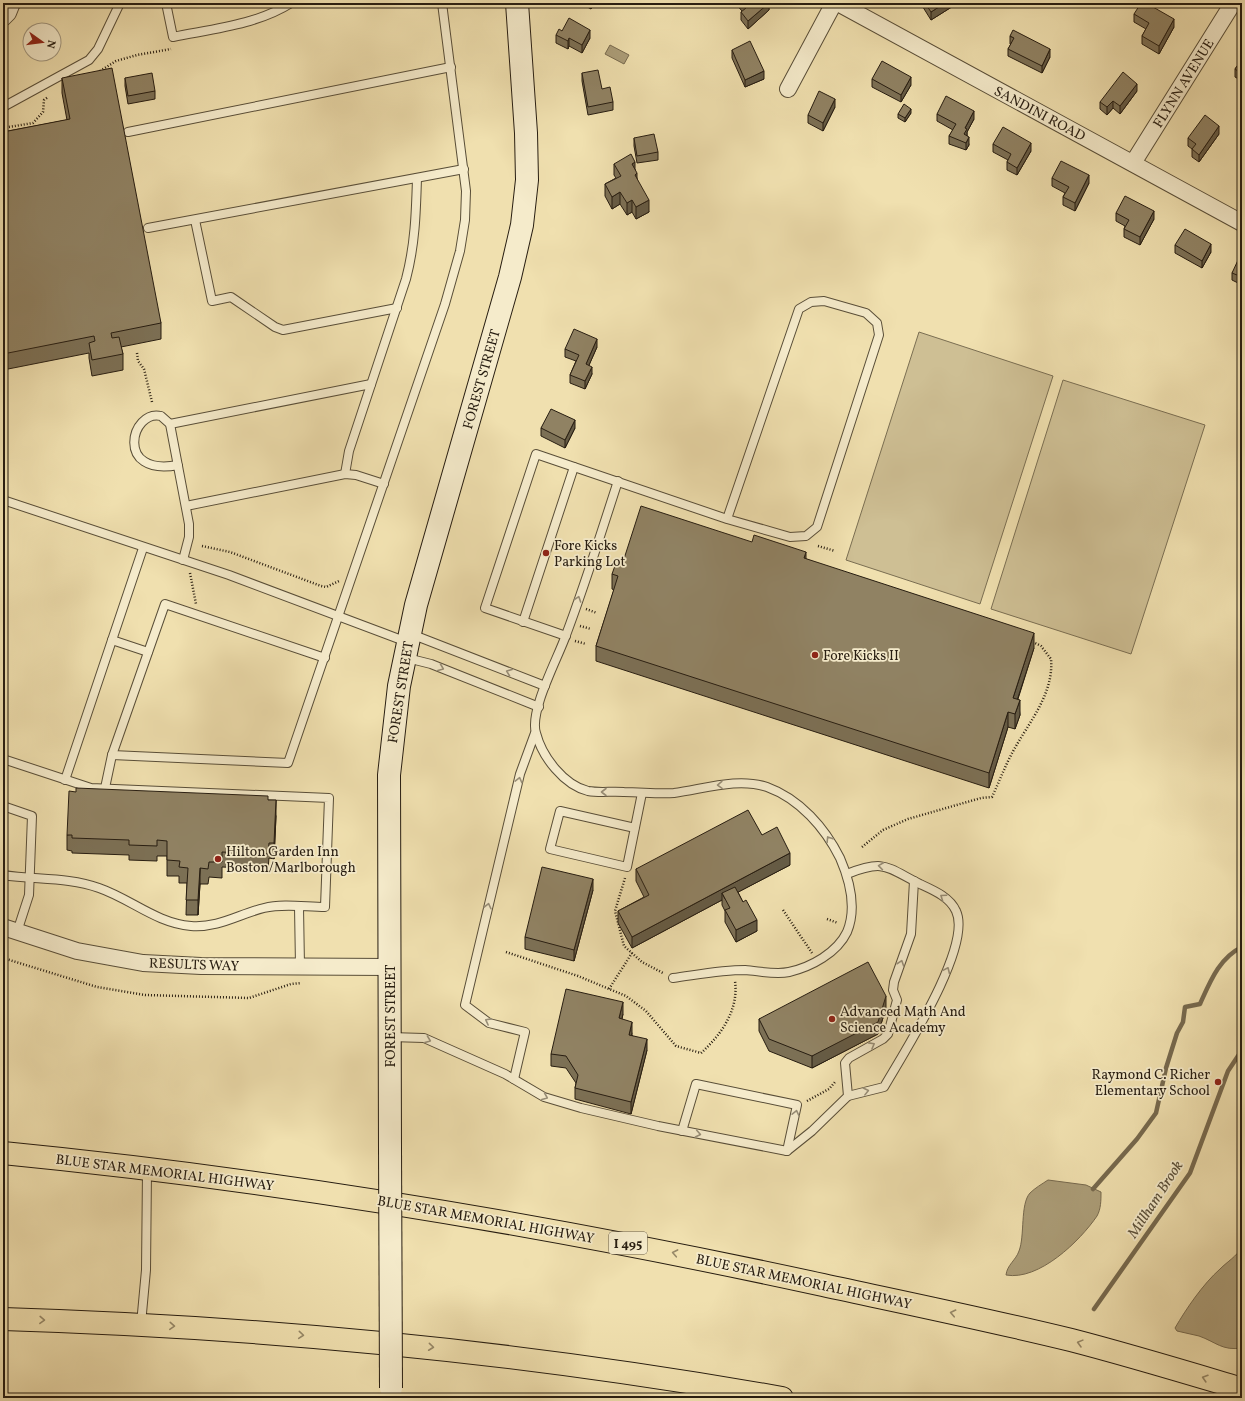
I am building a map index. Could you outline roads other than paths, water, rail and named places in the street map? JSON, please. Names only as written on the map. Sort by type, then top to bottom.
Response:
[{"type":"highway","name":"BLUE STAR MEMORIAL HIGHWAY","points":[[3,1153],[147,1169],[373,1199],[577,1234],[689,1256],[1065,1339],[1242,1389]]},
{"type":"highway","points":[[3,1318],[141,1324],[297,1335],[463,1351],[591,1368],[782,1398]]},
{"type":"main road","name":"FOREST STREET","points":[[391,1393],[389,775],[394,722],[407,644],[510,277],[522,225],[526,191],[527,157],[517,3]]},
{"type":"street","points":[[3,18],[8,13],[12,3]]},
{"type":"street","points":[[788,89],[834,3]]},
{"type":"street","name":"SANDINI ROAD","points":[[838,3],[1242,223]]},
{"type":"street","name":"FLYNN AVENUE","points":[[1132,163],[1233,3]]},
{"type":"street","name":"RESULTS WAY","points":[[10,930],[77,951],[143,963],[187,966],[390,967]]},
{"type":"lane","points":[[3,107],[89,60],[98,49],[120,3]]},
{"type":"lane","points":[[166,3],[173,37],[256,19],[277,11],[290,3]]},
{"type":"lane","points":[[112,755],[288,763],[339,617],[455,272],[465,215],[464,169],[442,3]]},
{"type":"lane","points":[[128,132],[451,67]]},
{"type":"lane","points":[[148,228],[464,169]]},
{"type":"lane","points":[[345,474],[348,455],[397,308],[414,245],[417,178]]},
{"type":"lane","points":[[195,220],[212,301],[231,297],[274,327],[283,330],[397,308]]},
{"type":"lane","points":[[566,636],[485,608],[536,454],[728,519],[790,537],[806,536],[816,527],[879,335],[877,323],[866,313],[824,301],[811,302],[799,309],[728,519]]},
{"type":"lane","points":[[170,424],[371,384]]},
{"type":"lane","points":[[178,465],[163,467],[152,466],[139,457],[135,446],[136,430],[148,418],[161,416],[170,424],[178,465],[186,506],[189,531],[183,560]]},
{"type":"lane","points":[[523,622],[574,467]]},
{"type":"lane","points":[[186,506],[345,474],[356,475],[384,484]]},
{"type":"lane","points":[[514,1079],[525,1032],[489,1023],[465,1005],[520,774],[535,732],[535,719],[538,707],[566,636],[618,481]]},
{"type":"lane","points":[[3,500],[143,548],[228,575],[407,644],[545,686]]},
{"type":"lane","points":[[65,780],[143,548]]},
{"type":"lane","points":[[105,788],[112,755],[165,604],[325,658]]},
{"type":"lane","points":[[112,640],[148,652]]},
{"type":"lane","points":[[407,644],[431,664],[538,707]]},
{"type":"lane","points":[[535,732],[550,761],[566,781],[586,790],[673,793],[712,785],[751,784],[767,787],[790,798],[812,816],[828,837],[847,874],[851,889],[851,917],[849,926],[846,935],[835,949],[803,968],[784,973],[734,971],[673,978]]},
{"type":"lane","points":[[3,759],[91,788],[329,798],[325,907],[266,907],[220,924],[192,926],[162,919],[117,895],[90,885],[67,880],[30,879],[3,875]]},
{"type":"lane","points":[[635,828],[560,811],[550,848],[627,868],[635,828],[642,793]]},
{"type":"lane","points":[[3,806],[32,816],[28,902],[10,930]]},
{"type":"lane","points":[[390,1037],[424,1038],[514,1079],[544,1097],[581,1108],[682,1131],[787,1151],[812,1131],[848,1096],[884,1087],[924,1018],[949,966],[956,946],[959,924],[956,911],[949,901],[936,892],[887,867],[868,866],[847,874]]},
{"type":"lane","points":[[848,1096],[845,1063],[849,1058],[883,1039],[890,1029],[897,1000],[893,990],[894,982],[910,934],[914,881]]},
{"type":"lane","points":[[299,907],[300,966]]},
{"type":"lane","points":[[682,1131],[696,1084],[798,1105],[787,1151]]},
{"type":"lane","points":[[141,1324],[146,1270],[147,1169]]},
{"type":"waterway","points":[[1093,1189],[1137,1139],[1156,1113],[1166,1068],[1177,1033],[1183,1022],[1185,1007],[1200,1004],[1221,964],[1227,957],[1242,947]]},
{"type":"waterway","name":"Millham Brook","points":[[1094,1309],[1190,1173],[1228,1071],[1242,1050]]},
{"type":"place","name":"Fore Kicks Parking Lot","points":[[546,553]]},
{"type":"place","name":"Fore Kicks II","points":[[815,655]]},
{"type":"place","name":"Hilton Garden Inn Boston/Marlborough","points":[[218,859]]},
{"type":"place","name":"Advanced Math And Science Academy","points":[[832,1019]]},
{"type":"place","name":"Raymond C. Richer Elementary School","points":[[1218,1082]]}]
